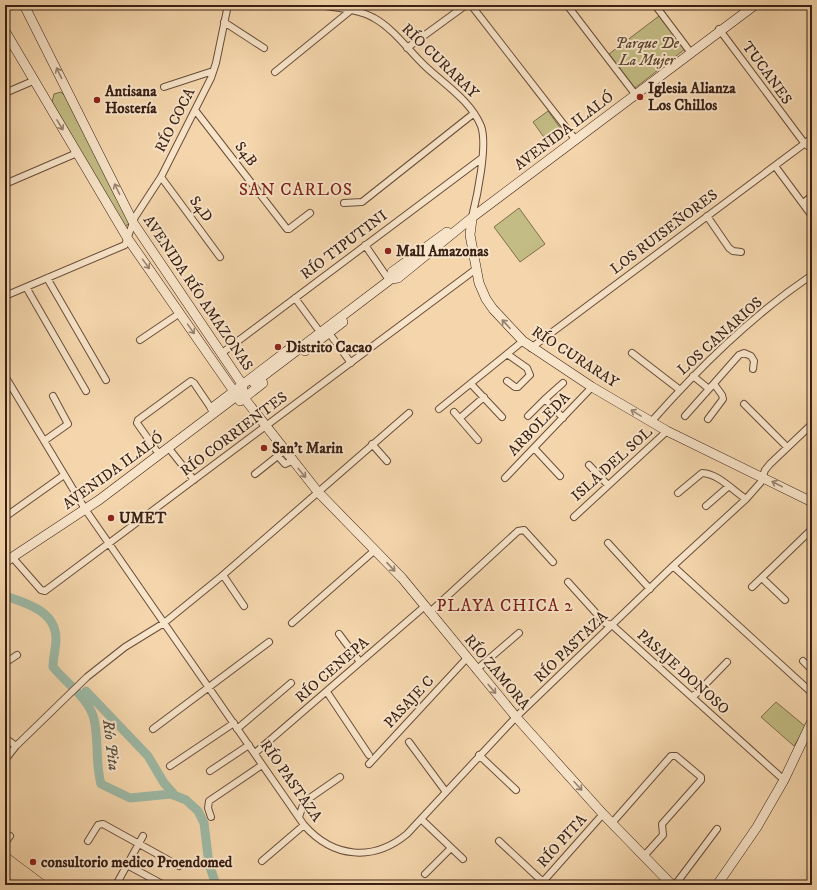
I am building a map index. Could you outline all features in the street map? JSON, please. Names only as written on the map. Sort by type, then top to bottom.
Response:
[{"type":"highway","points":[[5,858],[41,885]]},
{"type":"highway","points":[[5,868],[26,885]]},
{"type":"street","name":"AVENIDA RÍO AMAZONAS","points":[[24,5],[134,224],[242,384],[237,396]]},
{"type":"street","name":"RÍO COCA","points":[[128,239],[138,211],[161,177],[213,71],[228,5]]},
{"type":"street","name":"RÍO CURARAY","points":[[318,5],[350,11],[374,18],[446,83],[473,114],[482,129],[482,158],[470,235],[479,283],[486,299],[501,319],[523,342],[592,387],[667,431],[812,502]]},
{"type":"street","points":[[407,48],[466,5]]},
{"type":"street","points":[[471,5],[574,138]]},
{"type":"street","points":[[567,5],[634,93]]},
{"type":"street","points":[[655,5],[690,52]]},
{"type":"street","name":"AVENIDA ILALÓ","points":[[254,383],[390,279],[398,278],[473,215],[751,6]]},
{"type":"street","points":[[275,72],[350,11]]},
{"type":"street","points":[[224,22],[264,48]]},
{"type":"street","name":"TUCANES","points":[[720,30],[805,144],[812,149]]},
{"type":"street","name":"AVENIDA RÍO AMAZONAS","points":[[6,35],[128,239],[237,396]]},
{"type":"street","points":[[164,87],[213,71]]},
{"type":"street","points":[[5,93],[33,81]]},
{"type":"street","name":"S4B","points":[[195,110],[287,229],[310,213]]},
{"type":"street","points":[[344,203],[362,202],[473,114]]},
{"type":"street","name":"LOS RUISEÑORES","points":[[531,348],[812,138]]},
{"type":"street","points":[[5,184],[77,152]]},
{"type":"street","name":"RÍO TIPUTINI","points":[[222,353],[482,158]]},
{"type":"street","points":[[775,166],[812,216]]},
{"type":"street","name":"S4D","points":[[161,177],[220,257]]},
{"type":"street","points":[[803,203],[812,196]]},
{"type":"street","points":[[707,216],[729,248],[733,251],[741,252]]},
{"type":"street","points":[[5,296],[125,245],[128,239]]},
{"type":"street","points":[[365,245],[390,279]]},
{"type":"street","name":"RÍO CORRIENTES","points":[[8,559],[44,591],[476,269]]},
{"type":"street","name":"LOS CANARIOS","points":[[651,422],[693,376],[727,343],[812,275]]},
{"type":"street","points":[[47,278],[106,380]]},
{"type":"street","points":[[26,287],[86,391]]},
{"type":"street","points":[[295,298],[317,328]]},
{"type":"street","points":[[242,384],[342,310],[356,306]]},
{"type":"street","points":[[139,470],[151,466],[172,451],[237,396],[348,319],[356,306]]},
{"type":"street","points":[[140,340],[180,313]]},
{"type":"street","points":[[329,333],[351,363]]},
{"type":"street","points":[[439,409],[523,342]]},
{"type":"street","points":[[632,353],[680,390]]},
{"type":"street","points":[[684,416],[712,387],[739,355],[744,353],[751,356],[754,361],[753,369]]},
{"type":"street","points":[[507,354],[527,368],[530,374],[518,387],[515,387],[507,381]]},
{"type":"street","name":"RÍO PASTAZA","points":[[5,376],[85,509],[304,825],[319,840],[328,846],[348,852],[359,853],[369,852],[390,846],[407,834],[516,717],[673,566],[746,499],[761,482],[762,477],[770,464],[812,424]]},
{"type":"street","points":[[693,376],[712,387],[722,395],[723,399],[708,418]]},
{"type":"street","points":[[156,450],[137,423],[138,420],[191,381],[212,408]]},
{"type":"street","points":[[528,416],[563,383]]},
{"type":"street","points":[[471,384],[502,417]]},
{"type":"street","name":"ARBOLEDA","points":[[505,478],[592,387]]},
{"type":"street","points":[[44,441],[68,424],[53,396]]},
{"type":"street","points":[[139,470],[144,459],[212,408],[237,396]]},
{"type":"street","name":"AVENIDA ILALÓ","points":[[8,559],[85,509],[237,396]]},
{"type":"street","name":"RÍO ZAMORA","points":[[237,396],[265,426],[281,454],[292,461],[318,492],[375,550],[428,609],[476,670],[516,717],[603,814],[672,883]]},
{"type":"street","points":[[460,418],[484,397]]},
{"type":"street","points":[[545,400],[563,418]]},
{"type":"street","points":[[744,404],[787,447]]},
{"type":"street","points":[[454,412],[478,440]]},
{"type":"street","points":[[5,760],[16,746],[87,677],[125,648],[164,623],[223,576],[409,413]]},
{"type":"street","name":"ISLA DEL SOL","points":[[574,517],[667,431]]},
{"type":"street","points":[[372,444],[387,461]]},
{"type":"street","points":[[534,448],[560,476]]},
{"type":"street","points":[[172,451],[194,480]]},
{"type":"street","points":[[255,474],[281,454]]},
{"type":"street","points":[[588,465],[608,485]]},
{"type":"street","points":[[678,493],[702,473],[715,476],[746,499]]},
{"type":"street","points":[[5,517],[64,475]]},
{"type":"street","points":[[706,506],[729,486]]},
{"type":"street","points":[[752,587],[812,529]]},
{"type":"street","name":"RÍO CENEPA","points":[[255,753],[360,662],[428,609],[518,531],[524,530],[553,562]]},
{"type":"street","points":[[608,543],[650,589]]},
{"type":"street","points":[[292,623],[375,550]]},
{"type":"street","points":[[673,566],[812,693]]},
{"type":"street","points":[[223,576],[244,606]]},
{"type":"street","points":[[762,578],[785,600]]},
{"type":"street","name":"PASAJE DONOSO","points":[[568,582],[605,622],[612,625],[784,780]]},
{"type":"street","points":[[476,670],[519,633]]},
{"type":"street","points":[[339,634],[360,662]]},
{"type":"street","points":[[153,729],[209,689],[269,642]]},
{"type":"street","points":[[5,663],[17,655]]},
{"type":"street","name":"PASAJE C","points":[[369,764],[467,658]]},
{"type":"street","points":[[803,661],[812,670]]},
{"type":"street","points":[[692,696],[696,694],[727,662]]},
{"type":"street","points":[[170,766],[236,726],[291,683]]},
{"type":"street","points":[[327,692],[369,755]]},
{"type":"street","points":[[717,885],[757,827],[784,780],[812,721]]},
{"type":"street","points":[[5,738],[16,746]]},
{"type":"street","points":[[409,742],[446,792]]},
{"type":"street","points":[[210,771],[249,745]]},
{"type":"street","points":[[479,755],[516,790]]},
{"type":"street","points":[[612,823],[671,756],[676,756],[701,776],[701,780],[662,824],[663,835],[644,856]]},
{"type":"street","points":[[210,816],[208,808],[209,801],[262,765]]},
{"type":"street","points":[[299,817],[304,802],[340,777]]},
{"type":"street","name":"RÍO PITA","points":[[541,883],[603,814]]},
{"type":"street","points":[[421,820],[462,859]]},
{"type":"street","points":[[88,840],[98,825],[101,824],[179,866]]},
{"type":"street","points":[[262,861],[304,825]]},
{"type":"street","points":[[672,883],[717,829]]},
{"type":"street","points":[[5,843],[10,836]]},
{"type":"street","points":[[116,885],[143,836]]},
{"type":"street","points":[[499,841],[541,883]]},
{"type":"street","points":[[425,874],[451,848]]},
{"type":"street","points":[[127,865],[164,885]]},
{"type":"green space","name":"Parque De La Mujer","points":[[659,16],[685,49],[635,88],[609,54]]},
{"type":"green space","points":[[61,92],[65,96],[130,223],[124,227],[52,102],[54,94]]},
{"type":"green space","points":[[548,111],[566,136],[551,147],[533,122]]},
{"type":"green space","points":[[519,208],[545,244],[520,262],[494,227]]},
{"type":"green space","points":[[776,702],[806,727],[794,746],[761,717]]},
{"type":"waterway","name":"Río Pita","points":[[5,596],[30,605],[51,621],[55,629],[56,639],[53,667],[87,704],[94,719],[98,768],[101,784],[130,798],[171,794],[186,800],[198,811],[204,823],[209,864],[216,885]]},
{"type":"waterway","points":[[86,691],[148,756],[164,783],[173,793]]},
{"type":"place","name":"Iglesia Alianza Los Chillos","points":[[640,97]]},
{"type":"place","name":"Antisana Hostería","points":[[97,100]]},
{"type":"place","name":"Mall Amazonas","points":[[388,251]]},
{"type":"place","name":"Distrito Cacao","points":[[278,347]]},
{"type":"place","name":"San't Marin","points":[[264,448]]},
{"type":"place","name":"UMET","points":[[111,518]]},
{"type":"place","name":"consultorio medico Proendomed","points":[[33,862]]},
{"type":"district","name":"SAN CARLOS","points":[[296,190]]},
{"type":"district","name":"PLAYA CHICA 2","points":[[505,606]]}]
